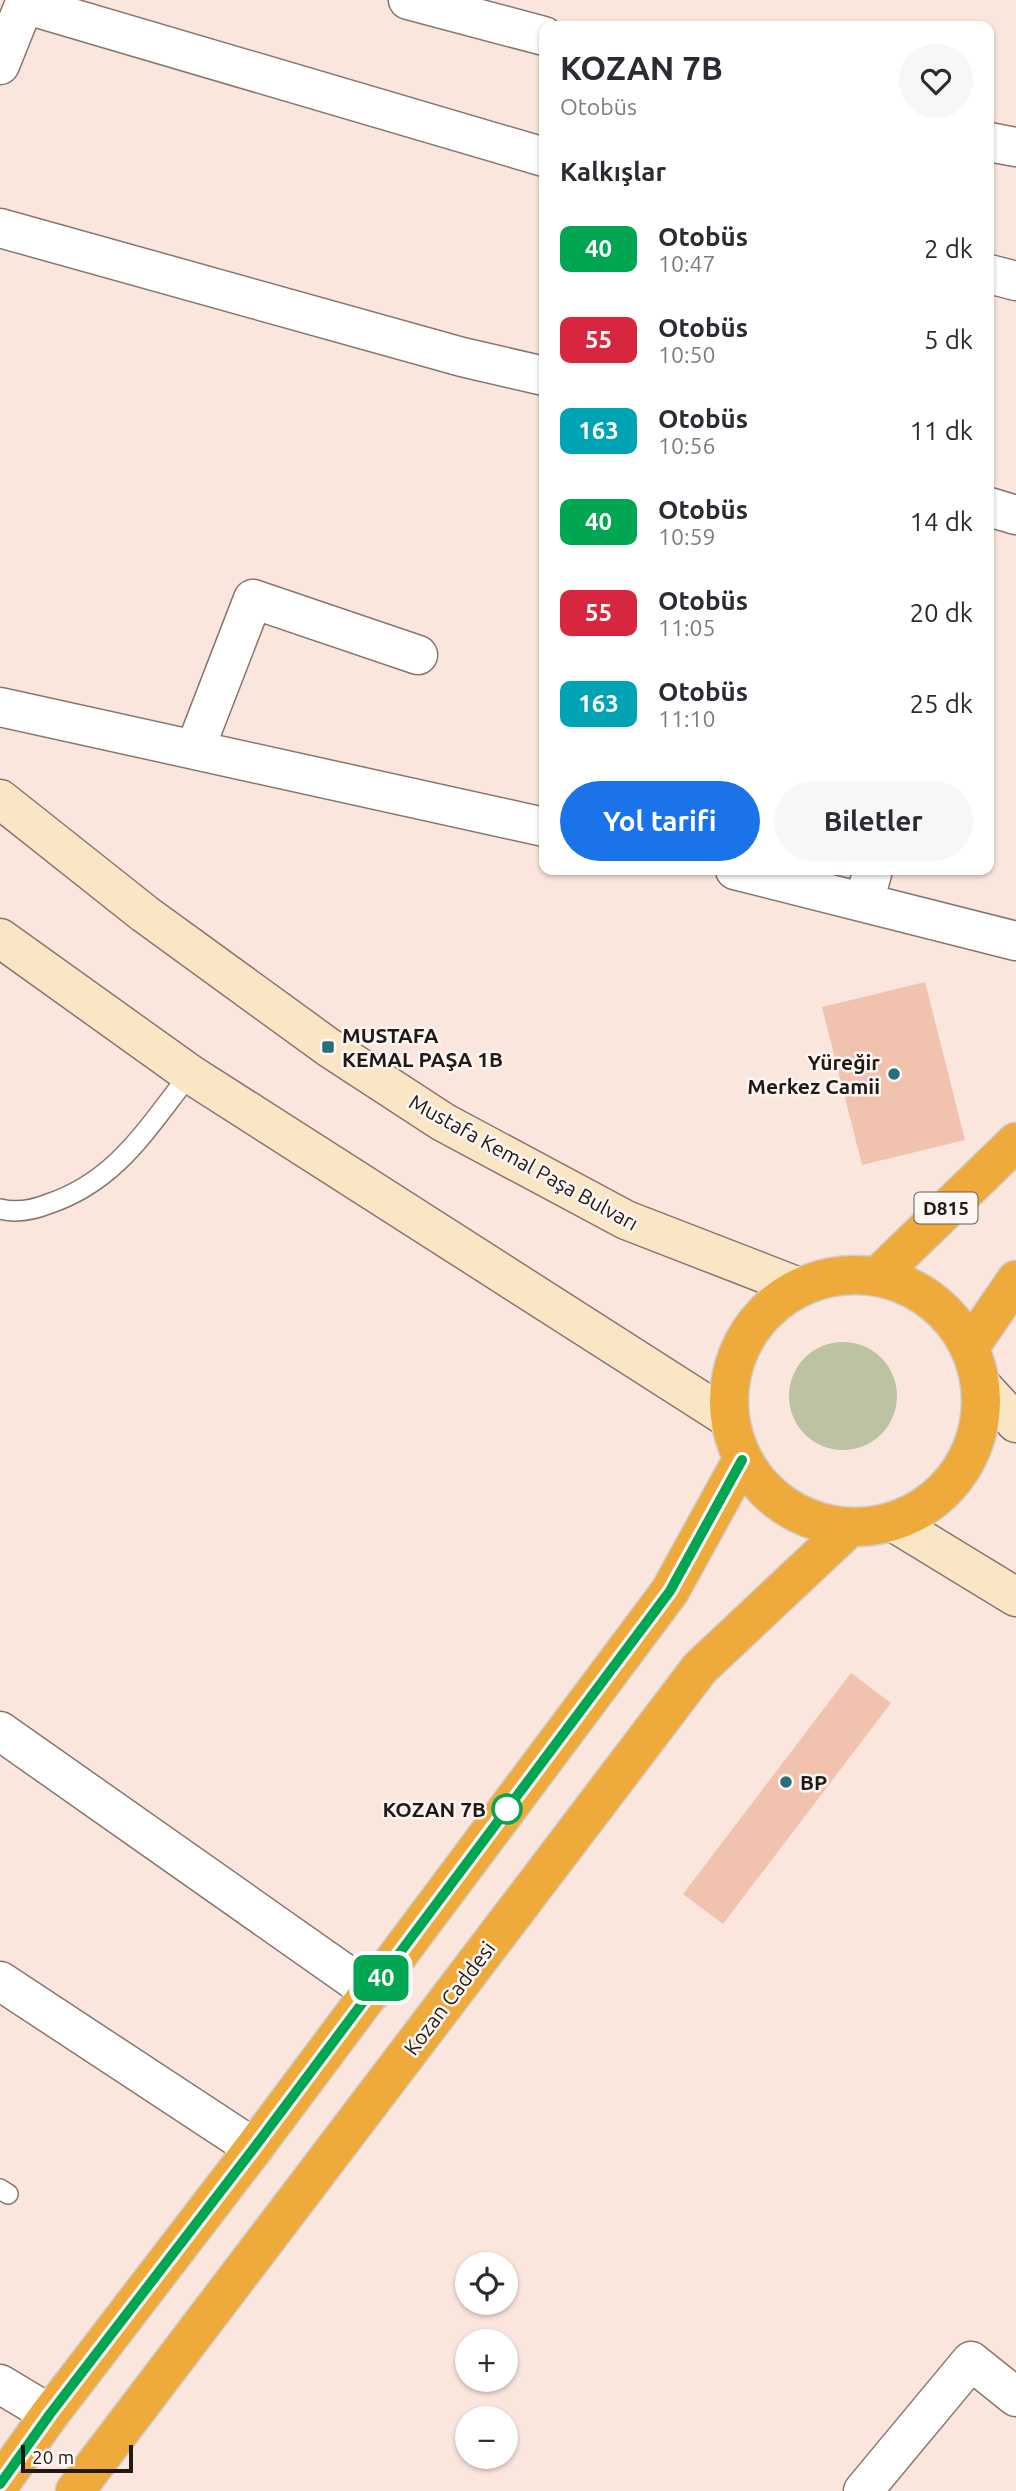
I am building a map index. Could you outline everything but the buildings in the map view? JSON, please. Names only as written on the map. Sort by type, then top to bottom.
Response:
[{"type":"highway","name":"D815","points":[[878,1276],[1016,1142]]},
{"type":"highway","points":[[838,1275],[878,1276],[916,1289],[947,1313],[970,1347],[981,1385],[979,1428],[962,1469],[933,1502],[893,1522],[849,1528],[806,1518],[769,1495],[742,1460],[728,1418],[729,1378],[742,1341],[766,1309],[799,1287],[838,1275]]},
{"type":"highway","points":[[970,1347],[1016,1280]]},
{"type":"highway","points":[[0,2484],[670,1591],[742,1460]]},
{"type":"highway","name":"Kozan Caddesi","points":[[75,2491],[700,1668],[849,1528]]},
{"type":"main road","name":"Mustafa Kemal Paşa Bulvarı","points":[[0,799],[156,922],[328,1047],[443,1122],[626,1220],[799,1287]]},
{"type":"main road","points":[[0,938],[190,1074],[728,1418]]},
{"type":"main road","points":[[981,1385],[1016,1423]]},
{"type":"main road","points":[[893,1522],[1016,1597]]},
{"type":"street","points":[[408,0],[539,35]]},
{"type":"street","points":[[0,65],[25,2],[539,156]]},
{"type":"street","points":[[994,143],[1016,147]]},
{"type":"street","points":[[0,228],[462,357],[539,375]]},
{"type":"street","points":[[994,275],[1016,281]]},
{"type":"street","points":[[994,508],[1016,515]]},
{"type":"street","points":[[195,749],[253,599],[418,655]]},
{"type":"street","points":[[0,707],[539,826]]},
{"type":"street","points":[[777,875],[868,886],[1016,942]]},
{"type":"street","points":[[0,1731],[371,1992]]},
{"type":"street","points":[[0,1980],[254,2148]]},
{"type":"street","points":[[863,2491],[971,2361],[1016,2396]]},
{"type":"street","points":[[0,2384],[50,2414]]},
{"type":"lane","points":[[0,1209],[11,1212],[40,1207],[67,1198],[94,1183],[118,1164],[190,1074]]},
{"type":"green space","points":[[843,1342],[864,1346],[881,1358],[893,1375],[897,1396],[893,1417],[881,1434],[864,1446],[843,1450],[822,1446],[805,1434],[793,1417],[789,1396],[793,1375],[805,1358],[822,1346]]},
{"type":"bus line","name":"40","points":[[0,2484],[670,1591],[742,1460]]},
{"type":"place","name":"MUSTAFA KEMAL PAŞA 1B","points":[[328,1047]]},
{"type":"place","name":"Yüreğir Merkez Camii","points":[[894,1074]]},
{"type":"place","name":"BP","points":[[786,1782]]},
{"type":"place","name":"KOZAN 7B","points":[[507,1809]]}]
